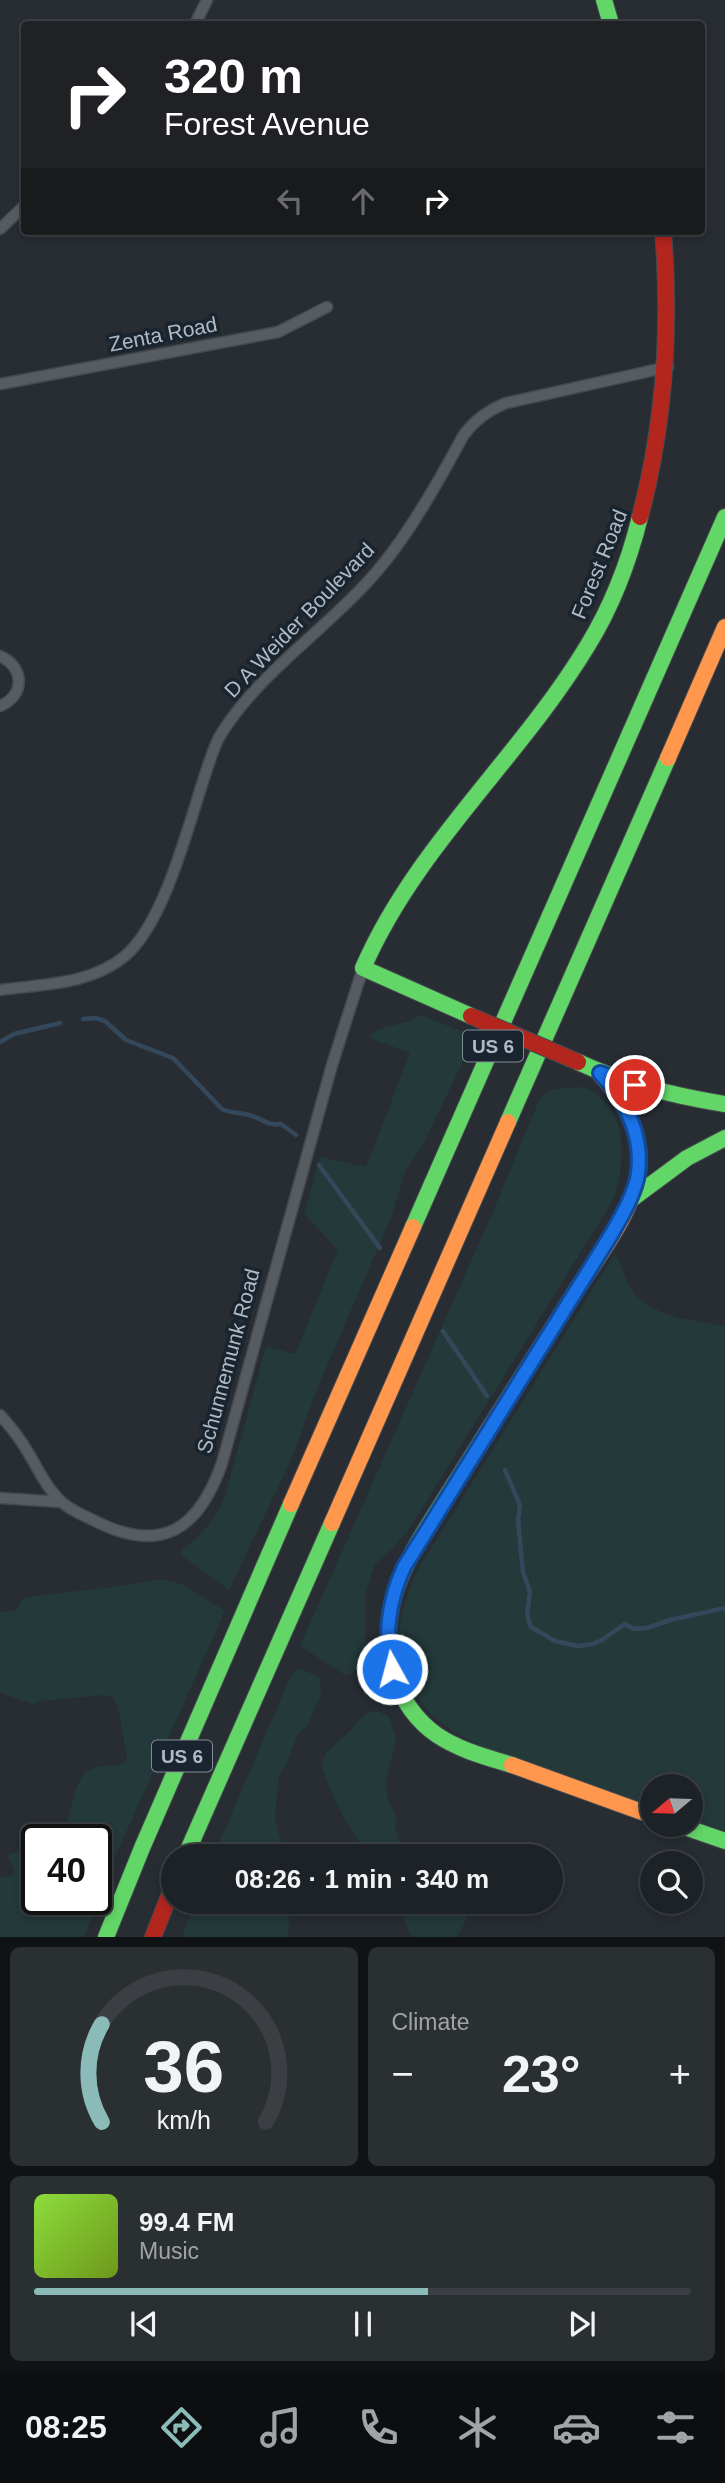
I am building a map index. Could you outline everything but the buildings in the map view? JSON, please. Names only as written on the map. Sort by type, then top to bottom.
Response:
[{"type":"main road","points":[[604,0],[610,21]]},
{"type":"main road","name":"Forest Road","points":[[363,968],[379,933],[406,887],[574,667],[599,625],[630,555],[644,505],[668,366],[663,235]]},
{"type":"main road","name":"US 6","points":[[106,1937],[195,1724],[725,517]]},
{"type":"main road","name":"US 6","points":[[191,1844],[725,627]]},
{"type":"main road","points":[[363,968],[600,1073],[635,1085],[725,1104]]},
{"type":"main road","points":[[600,1073],[620,1096],[627,1109],[635,1137],[638,1167],[629,1201],[611,1235],[417,1543],[392,1599],[388,1640],[392,1669],[404,1697],[420,1720],[437,1734],[479,1754],[640,1811]]},
{"type":"main road","points":[[629,1201],[687,1158],[725,1138]]},
{"type":"main road","points":[[704,1834],[725,1841]]},
{"type":"main road","points":[[153,1937],[162,1914]]},
{"type":"street","points":[[197,21],[208,0]]},
{"type":"street","points":[[0,229],[21,209]]},
{"type":"street","name":"Zenta Road","points":[[0,384],[278,332],[327,307]]},
{"type":"street","name":"D A Weider Boulevard","points":[[0,990],[74,981],[101,972],[138,944],[157,912],[168,885],[219,737],[236,711],[260,683],[373,576],[402,538],[473,422],[489,410],[506,404],[668,366]]},
{"type":"street","points":[[0,656],[13,665],[19,680],[15,696],[0,706]]},
{"type":"street","name":"Schunnemunk Road","points":[[0,1415],[19,1437],[61,1502],[107,1527],[126,1534],[162,1535],[185,1524],[207,1500],[222,1463],[332,1065],[363,968]]},
{"type":"street","points":[[0,1498],[61,1502]]},
{"type":"green space","points":[[420,1015],[475,1036],[423,1145],[405,1171],[391,1218],[317,1389],[291,1460],[229,1590],[181,1555],[182,1550],[208,1526],[225,1496],[266,1346],[295,1354],[338,1250],[304,1214],[320,1157],[366,1167],[410,1053],[372,1039],[371,1035],[379,1029],[407,1022]]},
{"type":"green space","points":[[583,1087],[598,1095],[616,1120],[622,1152],[618,1185],[613,1200],[410,1528],[375,1564],[366,1592],[365,1657],[360,1669],[345,1675],[300,1646],[492,1214],[538,1103],[552,1090]]},
{"type":"green space","points":[[615,1253],[631,1288],[649,1306],[673,1316],[725,1326],[725,1831],[704,1824],[704,1774],[640,1774],[640,1803],[520,1762],[468,1739],[434,1717],[411,1684],[399,1645],[400,1624],[417,1571]]},
{"type":"green space","points":[[161,1579],[184,1585],[225,1611],[112,1864],[112,1824],[68,1824],[76,1789],[85,1773],[95,1768],[124,1764],[127,1758],[118,1706],[113,1697],[105,1695],[33,1704],[0,1693],[0,1613],[17,1610],[26,1597]]},
{"type":"green space","points":[[301,1669],[319,1677],[321,1695],[308,1724],[297,1736],[287,1763],[279,1775],[275,1819],[282,1844],[219,1844],[289,1680]]},
{"type":"green space","points":[[377,1711],[389,1716],[396,1738],[385,1785],[396,1816],[395,1829],[401,1844],[362,1844],[342,1814],[321,1764],[326,1753],[365,1714]]},
{"type":"green space","points":[[21,1852],[21,1915],[92,1915],[84,1937],[0,1937],[0,1877],[12,1876],[15,1872],[9,1854]]},
{"type":"green space","points":[[191,1914],[289,1914],[288,1937],[182,1937]]},
{"type":"green space","points":[[402,1914],[467,1914],[465,1923],[456,1937],[411,1937]]},
{"type":"waterway","points":[[83,1019],[105,1021],[126,1040],[173,1058],[222,1109],[281,1124],[296,1135]]},
{"type":"waterway","points":[[0,1042],[14,1034],[60,1023]]},
{"type":"waterway","points":[[319,1165],[380,1248]]},
{"type":"waterway","points":[[443,1331],[487,1396]]},
{"type":"waterway","points":[[505,1470],[520,1505],[518,1520],[523,1572],[530,1592],[527,1615],[531,1627],[555,1641],[578,1646],[602,1640],[625,1624],[634,1629],[647,1628],[725,1608]]},
{"type":"traffic: fast","points":[[604,0],[610,21]]},
{"type":"traffic: fast","points":[[471,1016],[363,968],[385,924],[411,882],[532,726],[588,645],[619,583],[640,517]]},
{"type":"traffic: fast","points":[[413,1227],[725,517]]},
{"type":"traffic: fast","points":[[508,1122],[668,758]]},
{"type":"traffic: fast","points":[[578,1062],[650,1088],[725,1104]]},
{"type":"traffic: fast","points":[[629,1201],[687,1158],[725,1138]]},
{"type":"traffic: fast","points":[[487,1432],[425,1530],[404,1570],[390,1611],[388,1633],[396,1680],[412,1711],[424,1724],[454,1745],[512,1765]]},
{"type":"traffic: fast","points":[[106,1937],[291,1504]]},
{"type":"traffic: fast","points":[[191,1844],[332,1523]]},
{"type":"traffic: fast","points":[[704,1834],[725,1841]]},
{"type":"traffic: slow","points":[[668,758],[725,627]]},
{"type":"traffic: slow","points":[[487,1432],[613,1234],[631,1199],[639,1165],[634,1127],[616,1094],[600,1074]]},
{"type":"traffic: slow","points":[[332,1523],[508,1122]]},
{"type":"traffic: slow","points":[[291,1504],[413,1227]]},
{"type":"traffic: slow","points":[[512,1765],[640,1811]]},
{"type":"traffic: jam","points":[[640,517],[655,446],[664,375],[666,303],[663,235]]},
{"type":"traffic: jam","points":[[471,1016],[578,1062]]},
{"type":"traffic: jam","points":[[153,1937],[162,1914]]},
{"type":"route","points":[[392,1669],[388,1623],[392,1599],[404,1567],[611,1235],[629,1201],[636,1180],[638,1150],[627,1109],[620,1096],[600,1073],[635,1085]]}]
